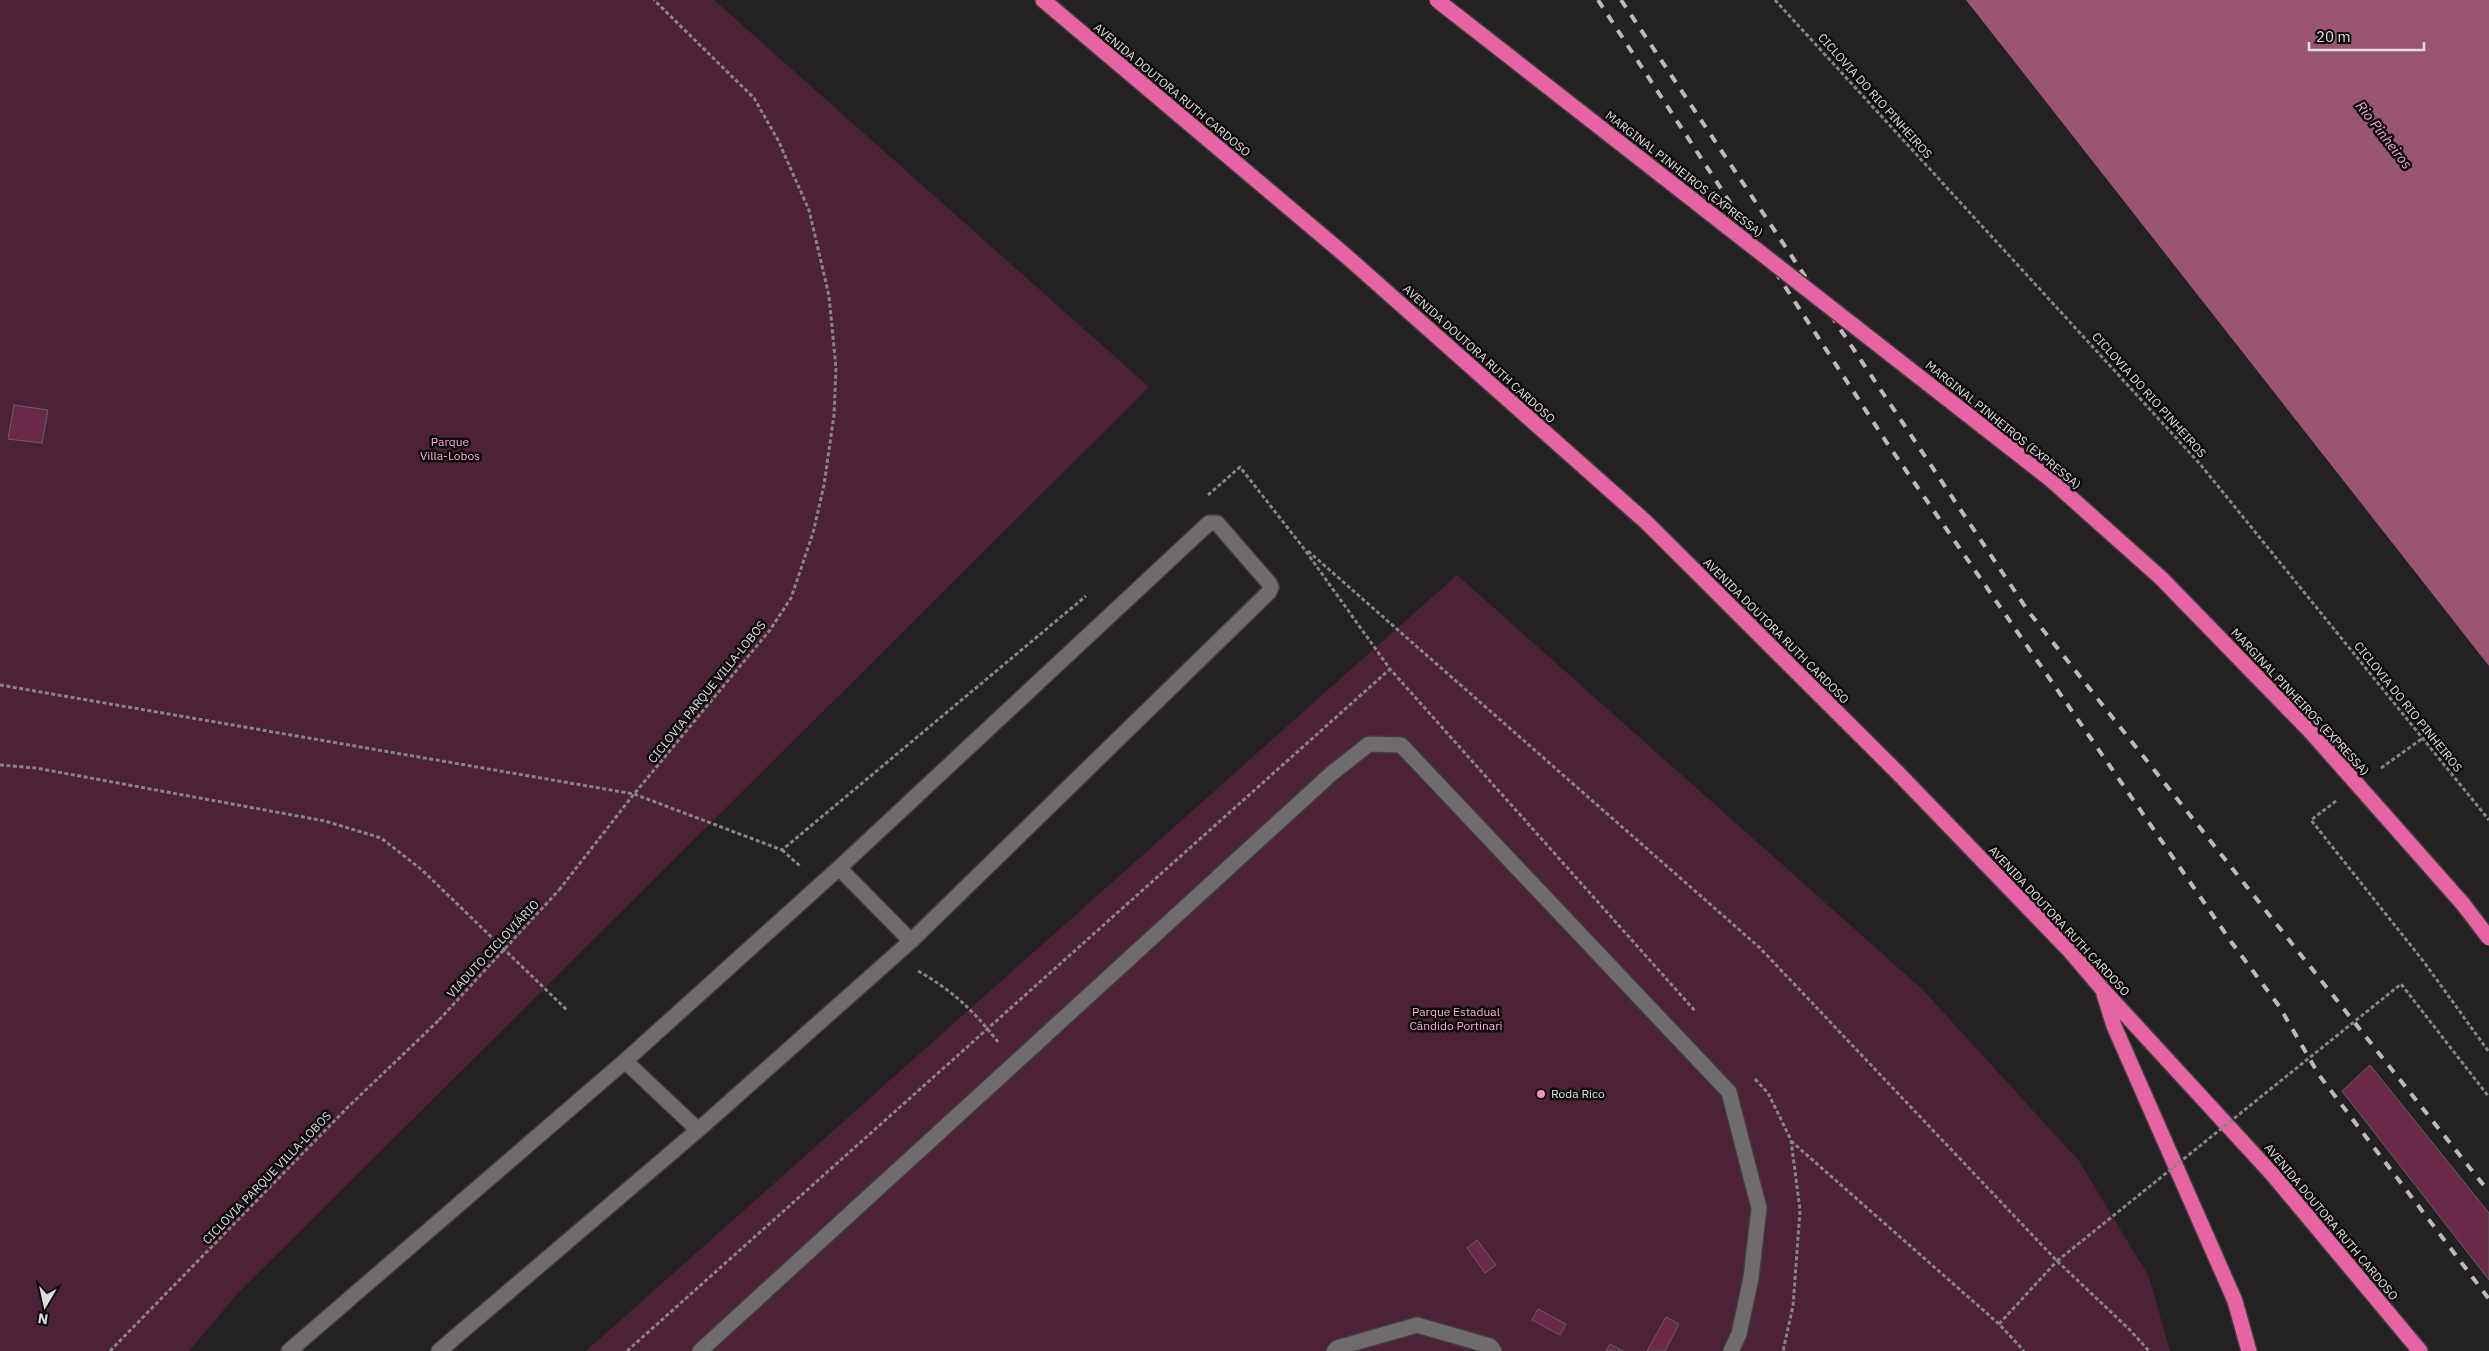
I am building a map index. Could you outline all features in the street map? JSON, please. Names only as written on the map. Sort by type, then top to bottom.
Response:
[{"type":"highway","name":"AVENIDA DOUTORA RUTH CARDOSO","points":[[1043,0],[1345,255],[1646,522],[1897,772],[2069,950],[2103,990],[2273,1174],[2420,1351]]},
{"type":"highway","name":"MARGINAL PINHEIROS (EXPRESSA)","points":[[1437,0],[2050,479],[2154,572],[2311,732],[2463,904],[2489,938]]},
{"type":"highway","points":[[2103,990],[2114,1026],[2235,1301],[2249,1351]]},
{"type":"lane","points":[[289,1351],[625,1061],[839,868],[1209,523],[1217,523],[1269,583],[1271,587],[1269,592],[911,941],[698,1130],[439,1351]]},
{"type":"lane","points":[[700,1351],[1331,774],[1369,744],[1400,745],[1729,1092],[1759,1208],[1751,1278],[1739,1334],[1731,1351]]},
{"type":"lane","points":[[839,868],[911,941]]},
{"type":"lane","points":[[625,1061],[698,1130]]},
{"type":"lane","points":[[1334,1351],[1337,1348],[1417,1326],[1490,1346],[1494,1351]]},
{"type":"path","name":"CICLOVIA PARQUE VILLA-LOBOS","points":[[559,890],[634,794],[770,630],[790,598],[813,533],[824,485],[834,415],[836,368],[829,296],[809,210],[778,140],[754,98],[654,0]]},
{"type":"path","name":"CICLOVIA DO RIO PINHEIROS","points":[[1775,0],[2200,464],[2489,820]]},
{"type":"path","points":[[627,1351],[1390,669],[1302,546],[1240,467],[1202,499]]},
{"type":"path","points":[[1302,546],[1760,948],[2057,1261],[2130,1330],[2149,1351]]},
{"type":"path","points":[[0,685],[634,794],[782,850],[1088,595]]},
{"type":"path","points":[[2375,773],[2423,738]]},
{"type":"path","points":[[0,764],[36,768],[325,821],[381,838],[422,870],[568,1012]]},
{"type":"path","points":[[2343,796],[2311,820],[2424,962],[2489,1052]]},
{"type":"path","name":"VIADUTO CICLOVIÁRIO","points":[[439,1020],[559,890]]},
{"type":"path","points":[[1999,1324],[2057,1261],[2401,984],[2489,1097]]},
{"type":"path","points":[[944,985],[988,1029],[1016,1064]]},
{"type":"path","name":"CICLOVIA PARQUE VILLA-LOBOS","points":[[110,1351],[348,1107],[439,1020]]},
{"type":"path","points":[[1791,1140],[1999,1324],[2024,1351]]},
{"type":"green space","name":"Parque Villa-Lobos","points":[[0,0],[714,0],[1149,387],[238,1293],[189,1351],[0,1351]]},
{"type":"green space","name":"Parque Estadual Cândido Portinari","points":[[1457,575],[1922,989],[2079,1161],[2149,1277],[2170,1351],[586,1351]]},
{"type":"water","name":"Rio Pinheiros","points":[[1966,0],[2489,0],[2489,666]]},
{"type":"building","points":[[14,405],[48,410],[42,443],[8,439]]},
{"type":"building","points":[[2370,1065],[2489,1213],[2489,1280],[2342,1091]]},
{"type":"building","points":[[1477,1240],[1496,1265],[1485,1273],[1467,1248]]},
{"type":"building","points":[[1538,1309],[1566,1324],[1560,1335],[1532,1320]]},
{"type":"building","points":[[1666,1317],[1679,1324],[1665,1351],[1647,1351]]},
{"type":"building","points":[[1610,1344],[1623,1351],[1606,1351]]},
{"type":"railway","points":[[1598,0],[1887,443],[2232,943],[2279,1006],[2319,1075],[2489,1299]]},
{"type":"railway","points":[[1621,0],[2028,611],[2489,1192]]},
{"type":"place","name":"Roda Rico","points":[[1541,1094]]}]
